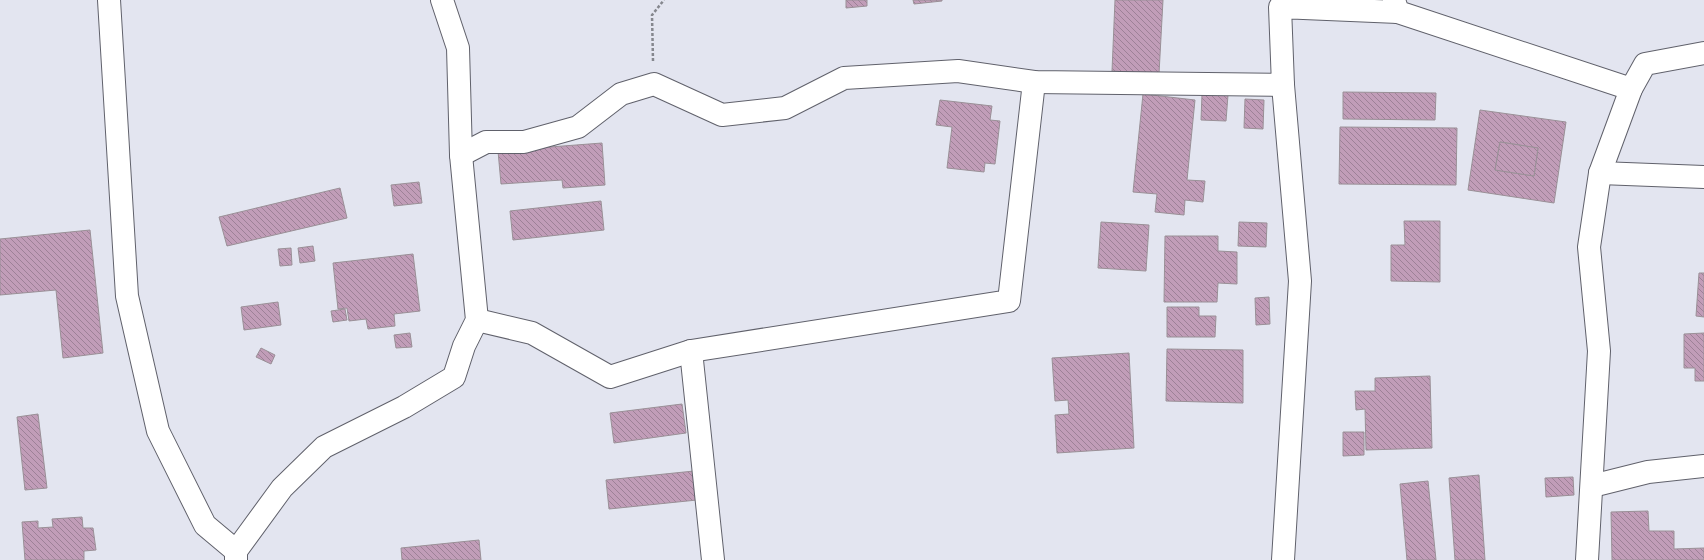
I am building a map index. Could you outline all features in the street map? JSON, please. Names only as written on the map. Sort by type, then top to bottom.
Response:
[{"type":"street","points":[[109,0],[127,296],[158,431],[205,525],[236,556],[282,488],[324,447],[404,407],[454,377],[464,346],[477,320],[461,154],[458,48],[442,0]]},
{"type":"street","points":[[1283,560],[1300,281],[1283,85],[1280,7],[1396,6],[1631,89]]},
{"type":"street","points":[[1587,560],[1599,351],[1589,247],[1600,173],[1631,89],[1645,64],[1704,53]]},
{"type":"street","points":[[461,154],[486,142],[524,142],[578,127],[621,94],[654,84],[722,115],[785,108],[844,78],[958,71],[1034,82],[1283,85]]},
{"type":"street","points":[[477,320],[532,333],[610,378],[691,351],[1009,301],[1034,82]]},
{"type":"street","points":[[1600,173],[1704,177]]},
{"type":"street","points":[[691,351],[713,560]]},
{"type":"street","points":[[1592,486],[1648,472],[1704,466]]},
{"type":"path","points":[[654,84],[652,15],[664,0]]},
{"type":"building","points":[[846,0],[867,0],[867,6],[846,8]]},
{"type":"building","points":[[913,0],[942,0],[942,1],[914,4]]},
{"type":"building","points":[[1115,0],[1163,0],[1159,74],[1112,71]]},
{"type":"building","points":[[1343,92],[1436,93],[1435,120],[1343,119]]},
{"type":"building","points":[[1143,94],[1195,100],[1187,180],[1205,181],[1203,202],[1185,200],[1184,215],[1155,212],[1157,194],[1133,192]]},
{"type":"building","points":[[1202,94],[1228,95],[1226,121],[1201,120]]},
{"type":"building","points":[[1245,99],[1264,100],[1263,129],[1244,128]]},
{"type":"building","points":[[940,100],[992,106],[990,120],[1000,121],[995,164],[985,163],[984,172],[947,168],[952,127],[936,125]]},
{"type":"building","points":[[1480,110],[1566,122],[1554,203],[1468,190]],"holes":[[[1500,142],[1538,148],[1534,176],[1495,170]]]},
{"type":"building","points":[[1340,127],[1457,128],[1456,185],[1339,184]]},
{"type":"building","points":[[1500,142],[1538,148],[1534,176],[1495,170]]},
{"type":"building","points":[[602,143],[605,185],[563,188],[562,180],[501,184],[498,151]]},
{"type":"building","points":[[419,182],[422,203],[394,206],[391,185]]},
{"type":"building","points":[[340,188],[347,218],[227,246],[219,217]]},
{"type":"building","points":[[601,201],[604,230],[513,240],[510,211]]},
{"type":"building","points":[[1404,221],[1440,221],[1440,282],[1391,281],[1391,245],[1405,245]]},
{"type":"building","points":[[1101,222],[1149,225],[1146,271],[1098,268]]},
{"type":"building","points":[[1239,222],[1267,223],[1266,247],[1238,246]]},
{"type":"building","points":[[90,230],[103,353],[63,358],[56,290],[0,295],[0,239]]},
{"type":"building","points":[[1165,236],[1218,236],[1218,251],[1237,252],[1237,284],[1218,283],[1217,302],[1164,302]]},
{"type":"building","points":[[313,246],[315,261],[300,263],[298,248]]},
{"type":"building","points":[[291,248],[292,265],[280,266],[278,249]]},
{"type":"building","points":[[413,254],[420,311],[394,314],[395,326],[368,329],[366,319],[349,321],[347,308],[338,309],[333,263]]},
{"type":"building","points":[[1699,273],[1704,273],[1704,317],[1696,316]]},
{"type":"building","points":[[1269,297],[1270,324],[1256,325],[1255,298]]},
{"type":"building","points":[[278,302],[281,325],[244,330],[241,307]]},
{"type":"building","points":[[1167,307],[1199,307],[1199,316],[1216,316],[1215,337],[1167,337]]},
{"type":"building","points":[[345,309],[347,320],[333,322],[331,311]]},
{"type":"building","points":[[410,333],[412,347],[396,348],[394,335]]},
{"type":"building","points":[[1704,333],[1704,381],[1695,381],[1695,368],[1684,368],[1684,334]]},
{"type":"building","points":[[261,348],[275,355],[271,364],[256,357]]},
{"type":"building","points":[[1167,349],[1243,350],[1243,403],[1166,401]]},
{"type":"building","points":[[1129,353],[1134,448],[1057,453],[1055,415],[1069,414],[1068,400],[1055,401],[1052,358]]},
{"type":"building","points":[[1430,376],[1432,448],[1366,450],[1365,409],[1356,410],[1355,391],[1375,391],[1375,378]]},
{"type":"building","points":[[682,404],[686,433],[614,443],[610,413]]},
{"type":"building","points":[[38,414],[47,488],[25,490],[17,417]]},
{"type":"building","points":[[1343,432],[1364,432],[1364,455],[1343,456]]},
{"type":"building","points":[[694,471],[697,500],[609,509],[606,480]]},
{"type":"building","points":[[1479,475],[1485,560],[1455,560],[1449,478]]},
{"type":"building","points":[[1573,477],[1574,495],[1546,497],[1545,478]]},
{"type":"building","points":[[1428,481],[1436,560],[1407,560],[1400,484]]},
{"type":"building","points":[[1648,511],[1649,531],[1674,531],[1674,549],[1704,548],[1704,560],[1612,560],[1611,512]]},
{"type":"building","points":[[82,517],[83,528],[93,528],[96,550],[84,551],[84,560],[25,560],[22,522],[38,521],[38,528],[53,527],[52,519]]},
{"type":"building","points":[[479,540],[481,560],[402,560],[401,548]]}]
